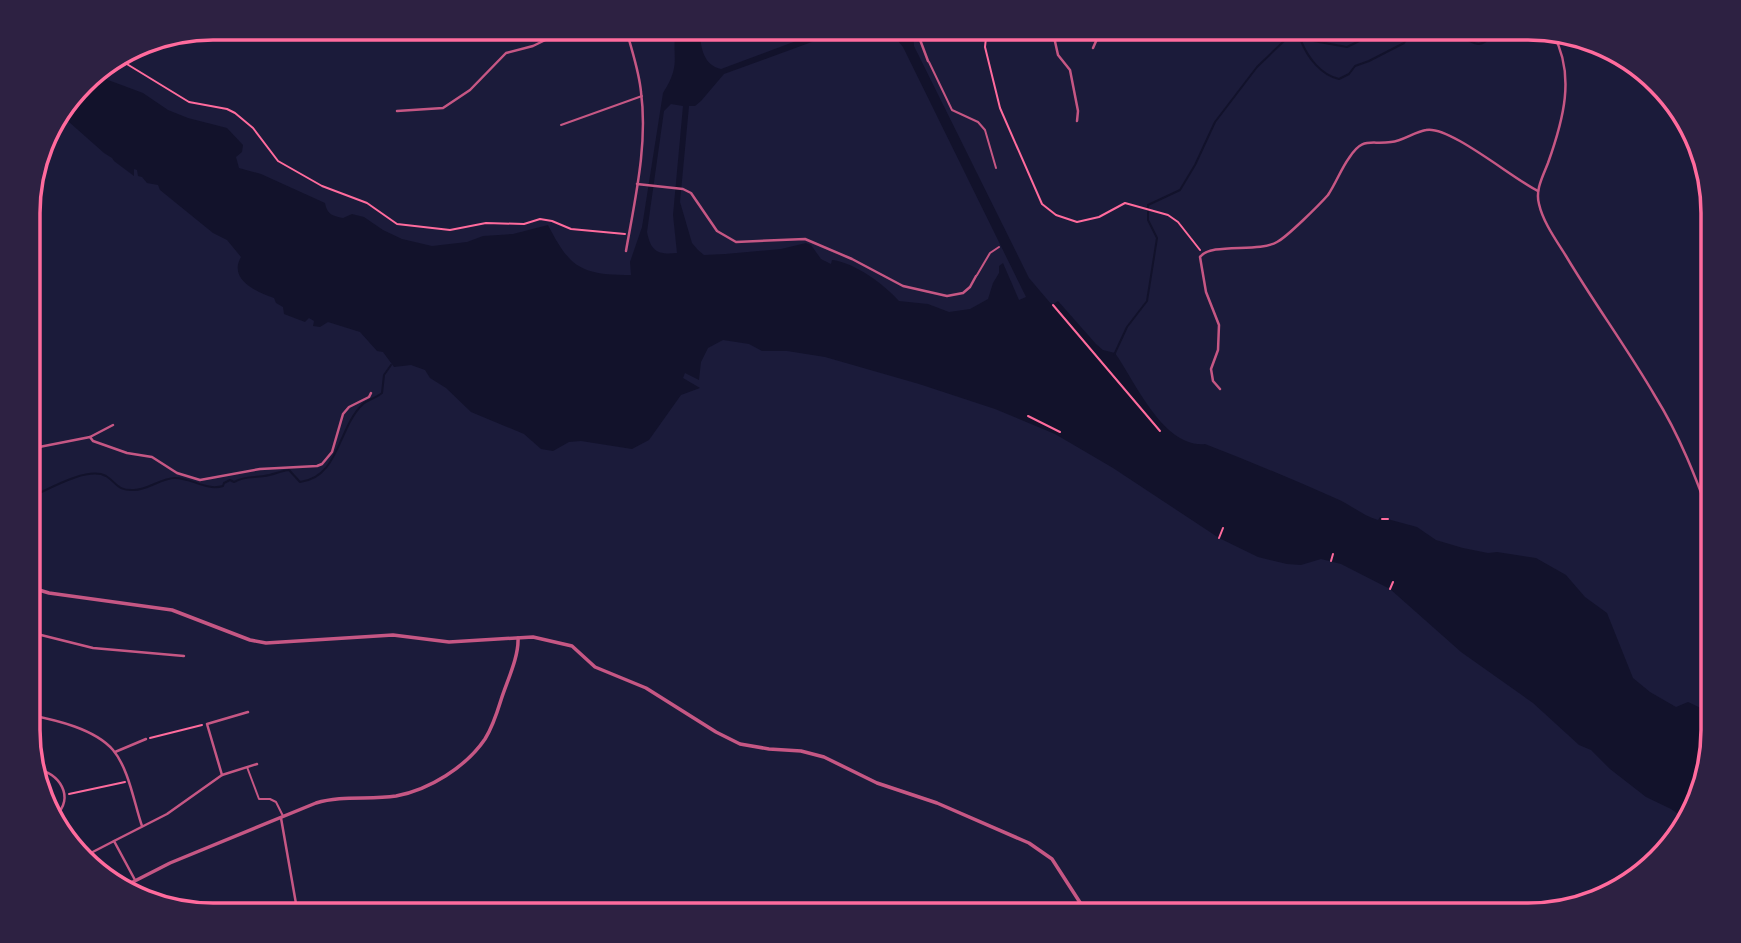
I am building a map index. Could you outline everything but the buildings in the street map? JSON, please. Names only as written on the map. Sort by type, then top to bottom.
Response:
[{"type":"street","points":[[397,111],[443,108],[470,90],[506,52],[533,46],[545,40]]},
{"type":"street","points":[[626,251],[643,127],[642,96],[629,40]]},
{"type":"street","points":[[920,40],[928,61]]},
{"type":"street","points":[[1055,40],[1058,55],[1070,70],[1078,111],[1077,121]]},
{"type":"street","points":[[1093,48],[1096,40]]},
{"type":"street","points":[[1557,43],[1562,56],[1565,107],[1561,127],[1538,191],[1538,202],[1546,223],[1655,396],[1686,451],[1701,492]]},
{"type":"street","points":[[1220,389],[1211,375],[1218,350],[1219,325],[1203,279],[1200,257],[1208,251],[1273,245],[1285,237],[1327,196],[1357,147],[1368,142],[1395,142],[1428,129],[1467,144],[1513,177],[1538,191]]},
{"type":"street","points":[[637,184],[683,189],[694,196],[721,234],[736,242],[805,240],[852,259],[903,286],[947,296],[963,293],[976,276]]},
{"type":"street","points":[[90,437],[93,441],[127,453],[152,457],[177,473],[200,480],[260,468],[310,467],[323,464],[328,459],[343,414],[371,393]]},
{"type":"street","points":[[41,447],[90,437],[113,425]]},
{"type":"street","points":[[40,590],[172,610],[250,640],[266,643],[370,635],[449,642],[547,638],[572,646],[595,667],[646,688],[740,744],[801,751],[824,757],[877,783],[937,803],[1029,844],[1052,859],[1080,902]]},
{"type":"street","points":[[40,635],[93,648],[184,656]]},
{"type":"street","points":[[131,882],[170,863],[327,800],[398,796],[456,769],[486,737],[498,708],[518,638]]},
{"type":"street","points":[[222,775],[207,724],[248,712]]},
{"type":"street","points":[[40,717],[98,738],[115,752],[142,826]]},
{"type":"street","points":[[115,752],[146,739]]},
{"type":"street","points":[[92,853],[167,814],[222,775],[257,764]]},
{"type":"street","points":[[45,771],[56,776],[65,795],[60,811]]},
{"type":"street","points":[[282,816],[296,903]]},
{"type":"street","points":[[114,841],[135,880]]},
{"type":"lane","points":[[928,61],[952,110],[978,122],[985,130],[996,168]]},
{"type":"lane","points":[[561,125],[642,96]]},
{"type":"lane","points":[[976,276],[990,253],[999,247]]},
{"type":"lane","points":[[247,766],[258,797],[276,802],[282,816]]},
{"type":"path","points":[[986,40],[985,47],[1000,108],[1042,204],[1056,215],[1077,222],[1099,218],[1125,202],[1163,213],[1178,222],[1203,253]]},
{"type":"path","points":[[126,63],[189,102],[235,113],[253,128],[278,161],[322,186],[366,203],[397,224],[450,230],[486,223],[524,224],[540,219],[571,229],[629,234]]},
{"type":"path","points":[[1053,305],[1160,431]]},
{"type":"path","points":[[1028,416],[1060,432]]},
{"type":"path","points":[[1382,519],[1388,519]]},
{"type":"path","points":[[1219,538],[1223,528]]},
{"type":"path","points":[[1331,561],[1333,554]]},
{"type":"path","points":[[1390,589],[1393,582]]},
{"type":"path","points":[[146,739],[207,724]]},
{"type":"path","points":[[65,795],[127,781]]},
{"type":"shaded area","points":[[675,40],[701,40],[706,58],[721,69],[799,40],[817,40],[724,74],[701,101],[695,106],[689,106],[680,202],[692,243],[704,255],[781,249],[806,243],[811,245],[821,259],[831,264],[832,260],[850,265],[868,275],[899,301],[928,304],[949,312],[970,309],[988,299],[999,273],[999,266],[1003,263],[1019,300],[1026,297],[897,40],[914,40],[914,46],[1029,278],[1052,305],[1058,301],[1096,344],[1103,350],[1115,353],[1163,424],[1190,442],[1205,444],[1270,470],[1341,501],[1372,518],[1378,520],[1380,517],[1417,527],[1436,540],[1463,548],[1536,558],[1566,575],[1585,597],[1607,613],[1633,678],[1650,692],[1676,707],[1688,702],[1701,708],[1697,764],[1692,786],[1679,814],[1646,797],[1610,769],[1591,750],[1579,745],[1533,703],[1461,652],[1390,589],[1341,564],[1321,559],[1301,565],[1258,557],[1219,538],[1113,468],[1055,434],[995,409],[919,384],[825,357],[787,351],[762,351],[749,344],[723,340],[708,348],[701,362],[699,380],[685,373],[683,378],[700,388],[681,395],[649,440],[632,449],[581,441],[569,442],[553,451],[541,449],[524,434],[471,412],[446,388],[430,378],[425,370],[411,365],[394,367],[383,352],[377,351],[360,332],[328,322],[320,327],[313,326],[314,321],[309,318],[305,322],[284,314],[283,307],[276,303],[274,298],[252,288],[241,278],[238,265],[241,257],[227,240],[213,233],[160,190],[158,185],[147,183],[134,169],[134,176],[67,120],[83,99],[105,79],[143,93],[168,110],[227,128],[243,145],[242,152],[236,157],[239,168],[261,174],[325,203],[329,212],[336,216],[343,218],[352,214],[364,217],[402,239],[432,246],[467,242],[483,236],[513,234],[548,225],[563,251],[579,266],[600,273],[631,275],[630,262],[642,227],[663,93],[674,67]],"holes":[[[671,104],[683,106],[673,215],[677,253],[660,252],[653,248],[647,232],[664,111]]]},
{"type":"waterway","points":[[1302,41],[1308,40]]},
{"type":"waterway","points":[[1308,40],[1347,47],[1361,40]]},
{"type":"waterway","points":[[1114,355],[1127,327],[1147,301],[1157,238],[1148,220],[1148,205],[1180,190],[1215,122],[1257,67],[1284,41],[1301,41],[1316,65],[1326,74],[1339,79],[1349,74],[1355,66],[1406,40]]},
{"type":"waterway","points":[[1469,40],[1475,44],[1487,40]]},
{"type":"waterway","points":[[40,493],[88,474],[106,476],[120,488],[128,490],[175,478],[217,487],[230,480],[234,482],[289,470],[300,482],[313,478],[330,462],[348,425],[363,404],[382,393],[384,375],[391,365]]}]
